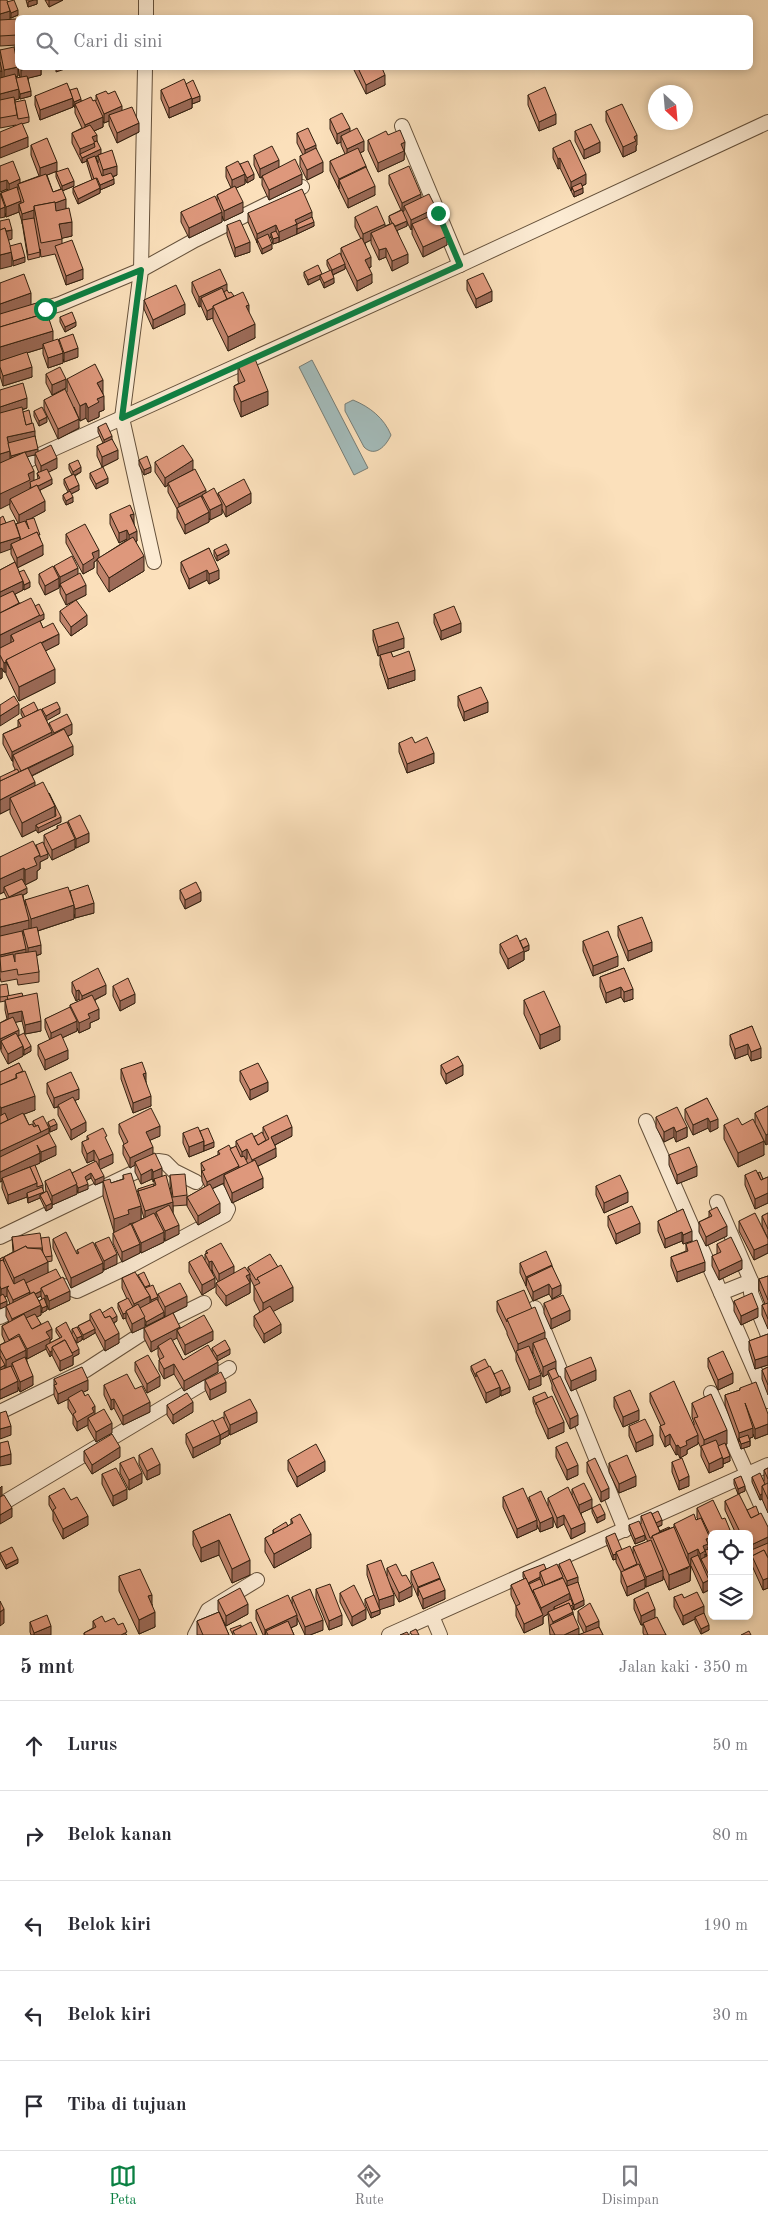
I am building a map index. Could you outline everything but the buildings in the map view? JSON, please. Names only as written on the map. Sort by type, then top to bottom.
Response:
[{"type":"street","points":[[146,0],[146,15]]},
{"type":"street","points":[[145,70],[141,270],[122,418],[154,562]]},
{"type":"street","points":[[0,473],[460,265],[768,122]]},
{"type":"street","points":[[402,126],[460,265]]},
{"type":"street","points":[[0,322],[60,304],[141,270],[195,240],[302,188]]},
{"type":"street","points":[[646,1121],[768,1401]]},
{"type":"street","points":[[0,1237],[158,1161],[165,1162],[174,1171],[196,1182]]},
{"type":"street","points":[[0,1317],[64,1286],[77,1291],[130,1266],[225,1215],[228,1208],[218,1190]]},
{"type":"street","points":[[717,1202],[751,1281],[751,1293],[768,1335]]},
{"type":"street","points":[[721,1293],[751,1281]]},
{"type":"street","points":[[0,1412],[86,1370],[144,1334],[204,1303]]},
{"type":"street","points":[[535,1308],[626,1530]]},
{"type":"street","points":[[0,1506],[229,1368]]},
{"type":"street","points":[[710,1393],[768,1521]]},
{"type":"street","points":[[389,1635],[768,1465]]},
{"type":"street","points":[[195,1635],[208,1610],[258,1580]]},
{"type":"street","points":[[432,1616],[440,1635]]},
{"type":"water","points":[[312,360],[368,468],[354,475],[299,367]]},
{"type":"water","points":[[353,400],[376,414],[391,435],[383,447],[376,451],[368,450],[364,447],[345,411],[345,404]]},
{"type":"route","points":[[45,309],[141,270],[122,418],[460,265],[438,213]]}]
